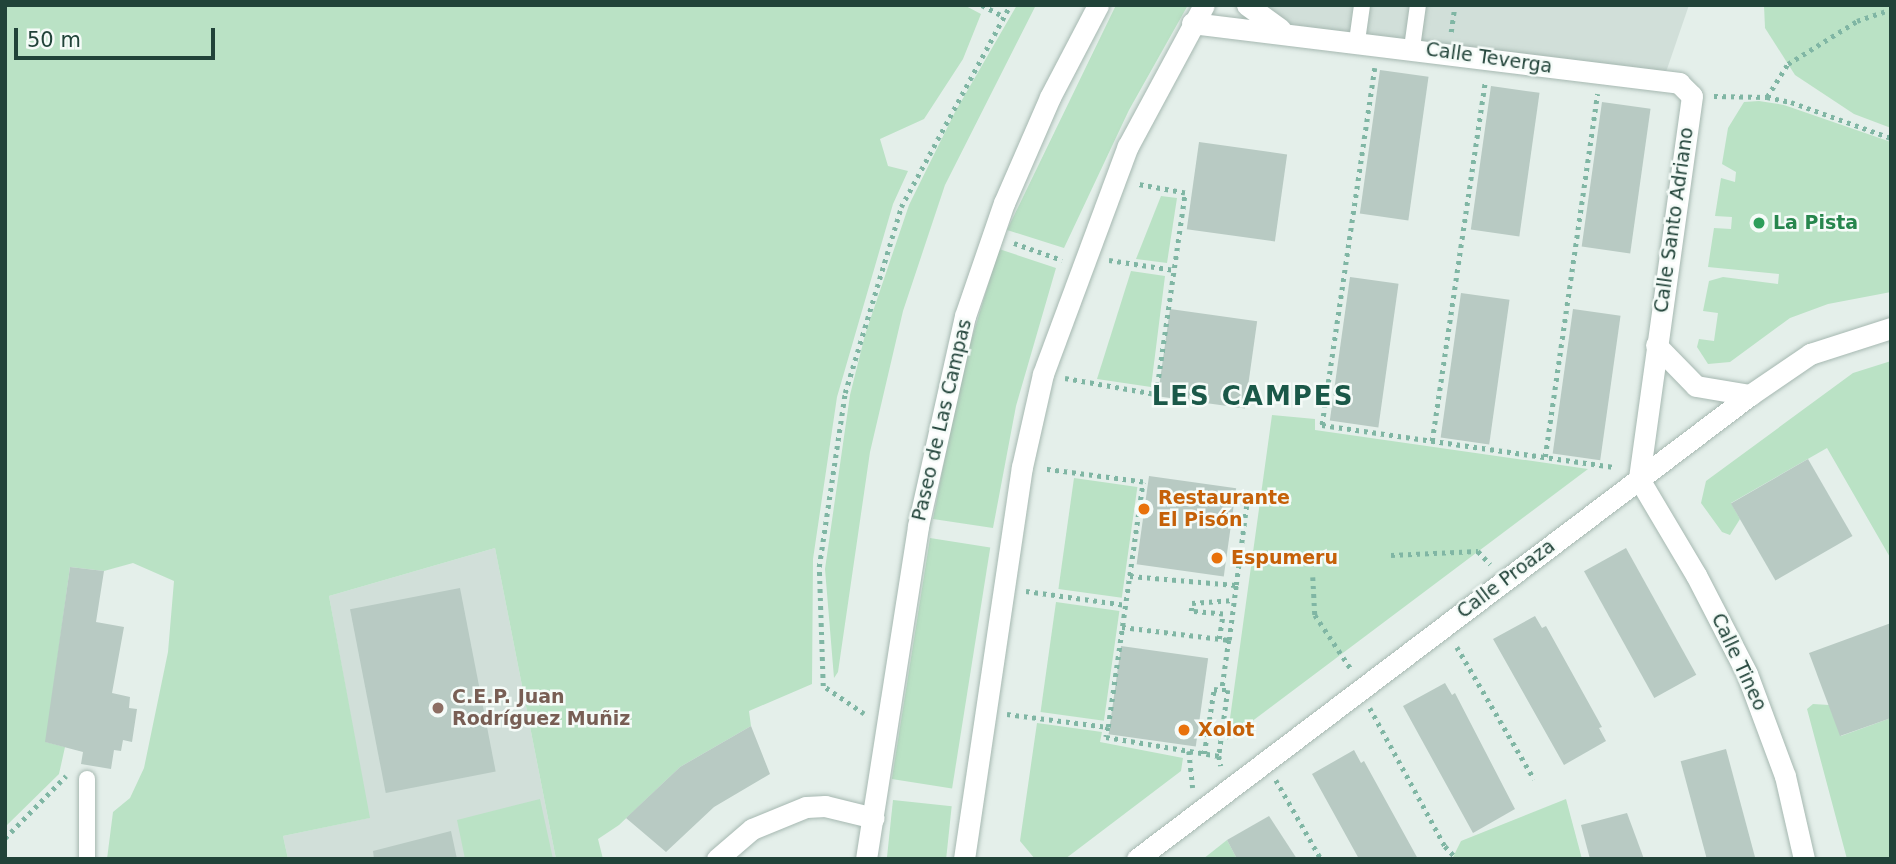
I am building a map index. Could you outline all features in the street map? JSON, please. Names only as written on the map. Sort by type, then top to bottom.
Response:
[{"type":"street","name":"Paseo de Las Campas","points":[[866,859],[918,526],[965,316],[993,236],[1050,97],[1098,5]]},
{"type":"street","name":"Calle Teverga","points":[[1247,5],[1282,31]]},
{"type":"street","name":"Calle Teverga","points":[[1198,14],[1282,31],[1679,83],[1692,96]]},
{"type":"street","points":[[964,859],[989,712],[1022,467],[1043,374],[1114,180],[1198,14]]},
{"type":"street","name":"Calle Santo Adriano","points":[[1639,475],[1692,96]]},
{"type":"street","name":"Calle Proaza","points":[[1137,859],[1639,475],[1750,395],[1810,355],[1891,328]]},
{"type":"street","points":[[1656,345],[1696,386],[1750,395]]},
{"type":"street","name":"Calle Tineo","points":[[1639,475],[1696,575],[1747,674],[1785,776],[1804,859]]},
{"type":"street","points":[[717,859],[752,829],[806,807],[825,806],[874,818]]},
{"type":"lane","points":[[1357,41],[1362,5]]},
{"type":"lane","points":[[1412,48],[1418,5]]},
{"type":"lane","points":[[87,779],[87,859]]},
{"type":"path","points":[[982,5],[1003,16]]},
{"type":"path","points":[[887,730],[823,686],[819,567],[845,393],[901,206],[1010,5]]},
{"type":"path","points":[[1767,97],[1788,64],[1857,21],[1891,9]]},
{"type":"path","points":[[1378,43],[1322,425],[1545,457],[1639,475]]},
{"type":"path","points":[[1432,441],[1489,58]]},
{"type":"path","points":[[1545,457],[1600,73]]},
{"type":"path","points":[[1692,96],[1767,97],[1891,138]]},
{"type":"path","points":[[1043,374],[1156,394],[1185,193],[1114,180]]},
{"type":"path","points":[[993,236],[1083,261],[1174,270]]},
{"type":"path","points":[[1022,467],[1143,482],[1106,737],[1219,756]]},
{"type":"path","points":[[1222,690],[1247,501]]},
{"type":"path","points":[[1391,555],[1478,551],[1505,580]]},
{"type":"path","points":[[1130,576],[1236,585]]},
{"type":"path","points":[[1313,577],[1315,615],[1360,689],[1445,846],[1457,859]]},
{"type":"path","points":[[1004,588],[1126,605]]},
{"type":"path","points":[[1219,639],[1223,614],[1191,611],[1192,603],[1234,600]]},
{"type":"path","points":[[1444,626],[1534,779]]},
{"type":"path","points":[[1122,627],[1228,640]]},
{"type":"path","points":[[1204,754],[1214,689],[1228,691],[1219,756],[1226,791]]},
{"type":"path","points":[[989,712],[1108,727]]},
{"type":"path","points":[[1189,751],[1189,783],[1206,806]]},
{"type":"path","points":[[1265,761],[1321,859]]},
{"type":"path","points":[[5,838],[68,774],[87,779]]},
{"type":"shaded area","points":[[1254,5],[1689,5],[1665,75],[1282,31]]},
{"type":"shaded area","name":"C.E.P. Juan Rodríguez Muñiz","points":[[495,548],[556,859],[288,859],[283,836],[369,818],[329,596]]},
{"type":"green space","points":[[5,5],[964,5],[981,14],[963,59],[924,119],[880,139],[888,166],[908,171],[893,204],[837,397],[813,559],[812,684],[749,711],[751,726],[680,767],[619,825],[598,839],[603,859],[556,859],[495,548],[329,596],[370,818],[283,836],[288,859],[107,859],[113,812],[130,798],[144,768],[168,652],[174,581],[133,563],[104,571],[70,567],[46,742],[65,747],[59,774],[5,827]]},
{"type":"green space","points":[[1017,5],[1036,5],[945,185],[903,311],[870,452],[838,672],[834,678],[825,569],[850,395],[865,335],[909,205],[955,112]]},
{"type":"green space","points":[[1116,5],[1188,5],[1129,110],[1064,248],[1007,230]]},
{"type":"green space","points":[[1764,5],[1891,5],[1891,128],[1854,114],[1795,75],[1765,28]]},
{"type":"green space","points":[[1759,101],[1784,105],[1891,142],[1891,292],[1828,304],[1790,318],[1730,362],[1708,364],[1697,347],[1699,339],[1714,341],[1718,313],[1703,311],[1709,281],[1723,277],[1778,284],[1779,274],[1708,267],[1714,228],[1731,229],[1732,217],[1715,216],[1721,178],[1735,182],[1736,172],[1722,164],[1728,128],[1744,102]]},
{"type":"green space","points":[[1161,196],[1177,198],[1167,263],[1136,259]]},
{"type":"green space","points":[[999,249],[1056,268],[1016,406],[993,528],[933,519],[961,374]]},
{"type":"green space","points":[[1131,271],[1165,276],[1151,387],[1097,379]]},
{"type":"green space","points":[[1891,361],[1891,559],[1827,448],[1731,503],[1740,519],[1730,535],[1722,532],[1701,503],[1706,481],[1853,373]]},
{"type":"green space","points":[[1272,415],[1315,419],[1315,430],[1588,469],[1227,740]]},
{"type":"green space","points":[[1074,478],[1137,487],[1122,598],[1058,589]]},
{"type":"green space","points":[[930,538],[990,548],[952,789],[892,779]]},
{"type":"green space","points":[[1056,602],[1119,611],[1104,721],[1041,712]]},
{"type":"green space","points":[[1813,704],[1829,705],[1841,736],[1891,718],[1891,859],[1847,859],[1807,709]]},
{"type":"green space","points":[[1037,723],[1102,732],[1100,742],[1183,758],[1181,771],[1065,859],[1035,859],[1020,841]]},
{"type":"green space","points":[[540,799],[553,859],[465,859],[457,820]]},
{"type":"green space","points":[[1566,799],[1582,859],[1452,859],[1461,841]]},
{"type":"green space","points":[[893,800],[952,806],[946,859],[887,859]]},
{"type":"green space","points":[[1227,840],[1237,859],[1203,859]]},
{"type":"building","points":[[1380,70],[1429,77],[1408,220],[1360,214]]},
{"type":"building","points":[[1491,86],[1540,93],[1519,236],[1471,230]]},
{"type":"building","points":[[1602,102],[1651,109],[1630,253],[1582,247]]},
{"type":"building","points":[[1199,142],[1287,154],[1275,242],[1187,229]]},
{"type":"building","points":[[1350,277],[1399,284],[1378,427],[1330,421]]},
{"type":"building","points":[[1461,293],[1510,300],[1489,444],[1441,438]]},
{"type":"building","points":[[1170,309],[1257,321],[1245,408],[1158,396]]},
{"type":"building","points":[[1573,309],[1621,316],[1600,460],[1553,454]]},
{"type":"building","points":[[1808,459],[1852,536],[1775,581],[1731,504]]},
{"type":"building","points":[[1149,476],[1236,488],[1224,576],[1137,564]]},
{"type":"building","points":[[1626,548],[1696,675],[1654,698],[1584,571]]},
{"type":"building","points":[[70,567],[104,571],[96,622],[124,627],[112,693],[130,697],[129,708],[137,709],[132,742],[123,740],[121,751],[114,750],[111,769],[81,764],[83,752],[45,742]]},
{"type":"building","points":[[460,588],[496,772],[386,793],[350,609]]},
{"type":"building","points":[[1535,616],[1542,628],[1546,626],[1602,727],[1599,728],[1606,741],[1564,765],[1493,639]]},
{"type":"building","points":[[1891,623],[1891,718],[1840,736],[1809,653]]},
{"type":"building","points":[[1121,646],[1208,658],[1196,746],[1109,734]]},
{"type":"building","points":[[1445,683],[1452,695],[1455,693],[1515,809],[1473,833],[1403,706]]},
{"type":"building","points":[[751,726],[770,774],[714,807],[666,852],[626,818],[680,767]]},
{"type":"building","points":[[1726,749],[1755,859],[1707,859],[1681,761]]},
{"type":"building","points":[[1354,750],[1361,763],[1364,761],[1418,859],[1359,859],[1312,774]]},
{"type":"building","points":[[1627,813],[1644,859],[1590,859],[1581,825]]},
{"type":"building","points":[[1269,816],[1297,859],[1237,859],[1227,840]]},
{"type":"building","points":[[451,831],[457,859],[374,859],[373,851]]},
{"type":"place","name":"La Pista","points":[[1759,223]]},
{"type":"place","name":"Restaurante El Pisón","points":[[1144,509]]},
{"type":"place","name":"Espumeru","points":[[1217,558]]},
{"type":"place","name":"C.E.P. Juan Rodríguez Muñiz","points":[[438,708]]},
{"type":"place","name":"Xolot","points":[[1184,730]]},
{"type":"district","name":"LES CAMPES","points":[[1253,397]]}]
